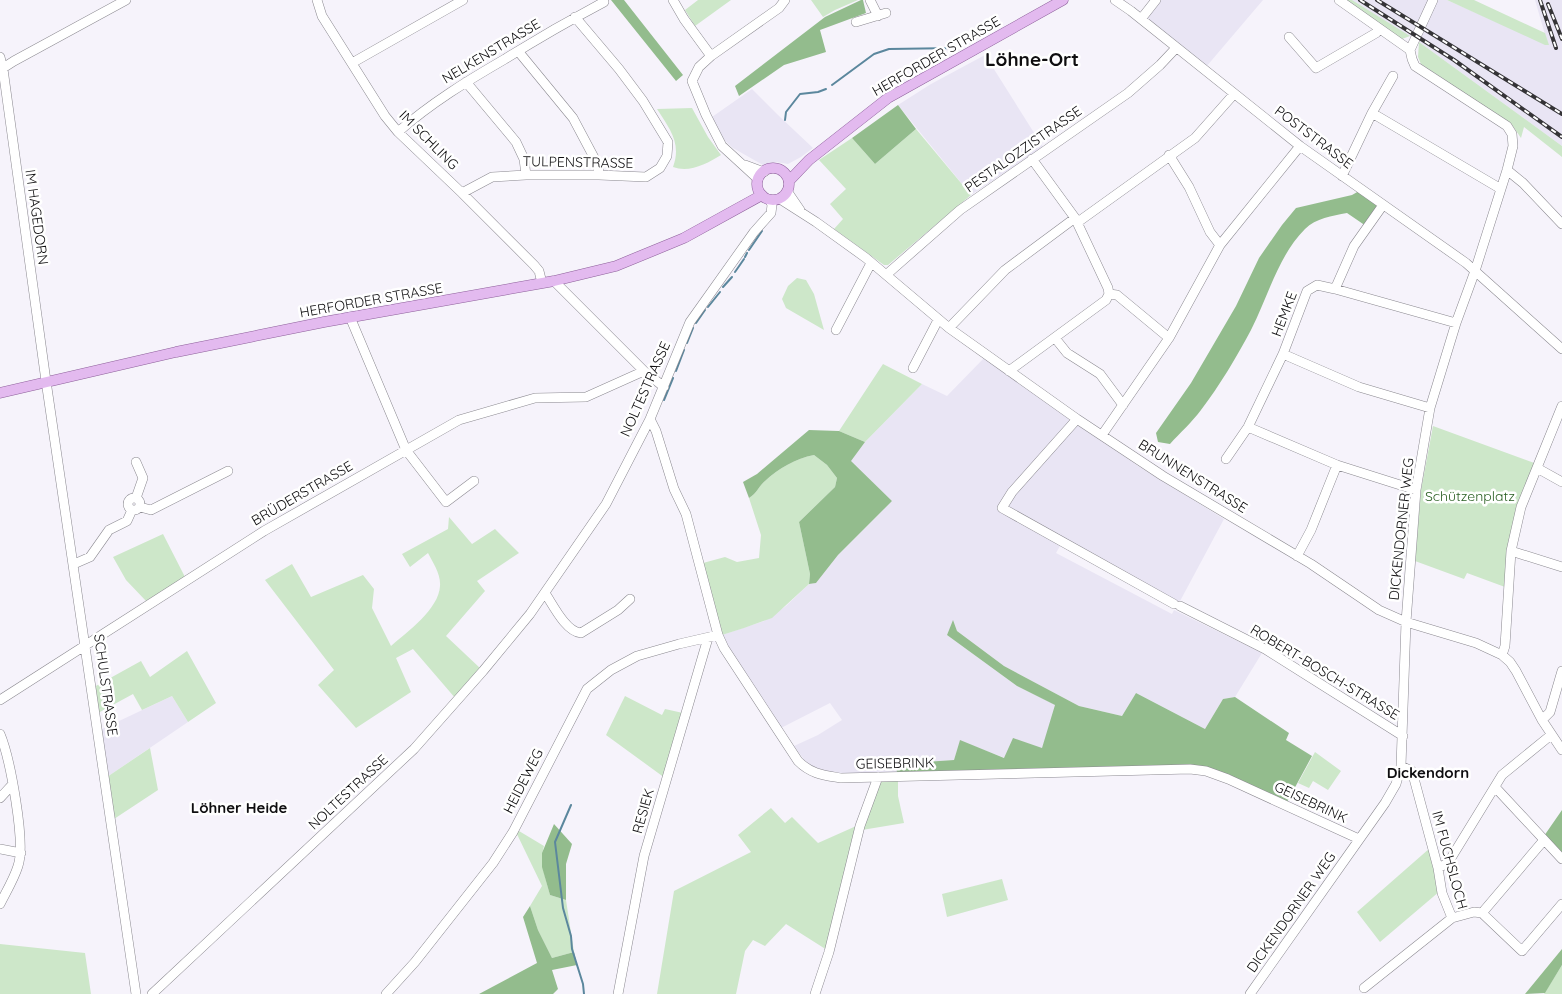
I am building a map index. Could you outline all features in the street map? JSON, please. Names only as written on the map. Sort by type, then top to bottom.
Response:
[{"type":"main road","name":"HERFORDER STRASSE","points":[[0,393],[176,352],[350,317],[542,283],[616,266],[684,238],[737,209],[771,188],[888,98],[1050,3],[1063,0]]},
{"type":"main road","name":"HERFORDER STRASSE","points":[[783,172],[805,163]]},
{"type":"main road","points":[[771,169],[783,172],[771,188],[771,169]]},
{"type":"street","points":[[2,70],[14,61],[126,0]]},
{"type":"street","name":"IM SCHLING","points":[[317,0],[322,16],[385,116],[398,132],[462,192],[534,265],[539,271],[542,283]]},
{"type":"street","points":[[352,63],[463,0]]},
{"type":"street","points":[[672,0],[711,56]]},
{"type":"street","points":[[771,188],[722,146],[706,115],[692,81],[699,66],[778,8],[785,0]]},
{"type":"street","points":[[856,22],[882,14],[870,0]]},
{"type":"street","name":"POSTSTRASSE","points":[[1115,0],[1300,146],[1440,243],[1475,271],[1562,349]]},
{"type":"street","points":[[1141,19],[1156,0]]},
{"type":"street","points":[[1339,0],[1410,50],[1433,0]]},
{"type":"street","name":"NELKENSTRASSE","points":[[398,132],[424,110],[466,82],[575,17],[604,2]]},
{"type":"street","name":"TULPENSTRASSE","points":[[462,192],[492,177],[599,175],[646,177],[660,168],[667,156],[668,142],[628,82],[575,17]]},
{"type":"street","points":[[1289,38],[1316,68],[1376,33],[1380,28]]},
{"type":"street","name":"PESTALOZZISTRASSE","points":[[886,275],[960,210],[1128,93],[1176,48]]},
{"type":"street","name":"DICKENDORNER WEG","points":[[1250,994],[1385,803],[1396,784],[1401,766],[1406,622],[1416,490],[1430,408],[1501,189],[1513,146],[1512,134],[1506,126],[1415,66],[1410,50]]},
{"type":"street","points":[[518,51],[573,118],[598,165],[599,175]]},
{"type":"street","name":"IM HAGEDORN","points":[[0,57],[46,381]]},
{"type":"street","points":[[1342,176],[1392,76]]},
{"type":"street","points":[[466,82],[516,142],[524,159],[526,175]]},
{"type":"street","points":[[949,328],[1005,270],[1195,138],[1234,94]]},
{"type":"street","points":[[1372,113],[1501,189]]},
{"type":"street","points":[[1102,435],[1169,338],[1220,245],[1300,146]]},
{"type":"street","points":[[1169,155],[1189,188],[1210,232],[1220,245]]},
{"type":"street","points":[[1009,371],[1106,300],[1109,294],[1108,288],[1076,220],[1032,159]]},
{"type":"street","points":[[1507,170],[1523,182],[1562,224]]},
{"type":"street","name":"BRUNNENSTRASSE","points":[[771,188],[801,212],[872,262],[938,320],[1078,419],[1163,476],[1297,556],[1379,610],[1406,622],[1476,643],[1502,655],[1516,671],[1542,720],[1562,750]]},
{"type":"street","name":"NOLTESTRASSE","points":[[152,994],[414,749],[483,671],[545,593],[606,504],[650,419],[690,322],[772,209],[771,188]]},
{"type":"street","points":[[1335,289],[1354,246],[1383,205]]},
{"type":"street","points":[[836,330],[872,262]]},
{"type":"street","points":[[554,280],[644,371],[664,388]]},
{"type":"street","name":"HEMKE","points":[[1226,459],[1248,427],[1283,354],[1307,291],[1318,285],[1456,323]]},
{"type":"street","points":[[1109,294],[1117,295],[1169,338]]},
{"type":"street","points":[[350,317],[406,450],[446,502],[474,481]]},
{"type":"street","points":[[913,368],[938,320]]},
{"type":"street","points":[[1055,338],[1067,353],[1100,374],[1123,406]]},
{"type":"street","points":[[1283,354],[1359,388],[1430,408]]},
{"type":"street","name":"BRÜDERSTRASSE","points":[[0,700],[264,531],[459,420],[535,398],[586,396],[644,371]]},
{"type":"street","name":"SCHULSTRASSE","points":[[46,381],[136,994]]},
{"type":"street","points":[[1502,655],[1505,646],[1512,552],[1522,507],[1562,406]]},
{"type":"street","name":"GEISEBRINK","points":[[650,419],[656,431],[674,489],[689,521],[718,635],[724,648],[798,762],[806,769],[817,774],[841,778],[1190,769],[1206,771],[1228,779],[1359,839]]},
{"type":"street","name":"ROBERT-BOSCH-STRASSE","points":[[1078,419],[1012,492],[1002,508],[1177,605],[1266,649],[1403,736]]},
{"type":"street","points":[[1248,427],[1337,465],[1416,490]]},
{"type":"street","points":[[74,564],[90,557],[109,530],[127,521],[136,505],[143,478],[136,462]]},
{"type":"street","points":[[1297,556],[1311,530],[1337,465]]},
{"type":"street","points":[[1537,468],[1562,482]]},
{"type":"street","points":[[136,505],[150,510],[228,470]]},
{"type":"street","points":[[1512,552],[1562,567]]},
{"type":"street","points":[[545,593],[569,628],[581,633],[618,610],[630,599]]},
{"type":"street","name":"HEIDEWEG","points":[[386,994],[415,962],[493,863],[513,832],[587,689],[611,670],[637,656],[718,635]]},
{"type":"street","name":"RESIEK","points":[[618,994],[644,856],[708,638]]},
{"type":"street","points":[[1542,720],[1550,712],[1562,671]]},
{"type":"street","points":[[1438,868],[1448,863],[1502,775],[1551,735]]},
{"type":"street","points":[[0,904],[18,866],[21,853],[21,838],[12,785],[1,738]]},
{"type":"street","name":"IM FUCHSLOCH","points":[[1364,988],[1452,918],[1442,893],[1438,868],[1412,771],[1401,766]]},
{"type":"street","points":[[815,994],[829,952],[860,826],[878,777]]},
{"type":"street","points":[[0,798],[12,785]]},
{"type":"street","points":[[1494,787],[1562,858]]},
{"type":"street","points":[[1482,912],[1544,840]]},
{"type":"street","points":[[0,848],[21,853]]},
{"type":"street","points":[[1452,918],[1474,912],[1482,912],[1522,951],[1562,904]]},
{"type":"shaded area","points":[[1158,0],[1263,0],[1206,67],[1145,17]]},
{"type":"shaded area","points":[[1352,0],[1447,0],[1548,45],[1535,0],[1562,0],[1562,146],[1419,42]]},
{"type":"shaded area","points":[[985,55],[1043,147],[971,195],[898,105],[931,84]]},
{"type":"shaded area","points":[[752,89],[813,148],[788,164],[776,162],[763,165],[733,148],[723,139],[712,117]]},
{"type":"shaded area","points":[[984,358],[1138,466],[1224,519],[1179,603],[1064,539],[1056,553],[1172,614],[1174,610],[1262,653],[1235,697],[1223,699],[1205,729],[1136,693],[1122,716],[1079,706],[1004,666],[957,631],[953,621],[947,635],[1017,686],[1056,705],[1042,749],[1005,758],[960,741],[954,760],[896,764],[898,776],[841,777],[806,768],[803,758],[794,746],[818,735],[842,720],[830,703],[781,728],[731,653],[722,635],[764,621],[786,606],[809,584],[816,583],[838,555],[892,501],[850,461],[865,442],[922,384],[947,396]]},
{"type":"shaded area","points":[[172,696],[188,722],[107,777],[100,730]]},
{"type":"green space","points":[[611,0],[624,0],[683,75],[676,81]]},
{"type":"green space","points":[[698,0],[731,0],[695,26],[685,10]]},
{"type":"green space","points":[[811,0],[858,0],[823,17]]},
{"type":"green space","points":[[863,0],[866,13],[820,30],[826,52],[784,65],[739,96],[735,86],[825,17]]},
{"type":"green space","points":[[1342,0],[1352,0],[1410,36],[1402,39]]},
{"type":"green space","points":[[1447,0],[1474,0],[1545,33],[1549,45],[1545,45]]},
{"type":"green space","points":[[1419,42],[1562,146],[1562,157],[1524,127],[1521,138],[1512,125],[1421,64],[1418,57]]},
{"type":"green space","points":[[898,105],[916,129],[875,164],[852,138]]},
{"type":"green space","points":[[692,108],[708,137],[721,155],[710,162],[692,168],[679,169],[673,167],[676,150],[673,136],[657,109]]},
{"type":"green space","points":[[916,129],[971,195],[888,265],[884,265],[834,229],[843,219],[830,204],[846,189],[819,160],[852,138],[875,164]]},
{"type":"green space","points":[[1359,191],[1380,206],[1366,226],[1347,213],[1319,220],[1305,229],[1281,264],[1251,330],[1215,391],[1170,444],[1158,442],[1156,433],[1191,383],[1236,306],[1259,258],[1282,225],[1296,208],[1352,195]]},
{"type":"green space","points":[[797,278],[806,280],[814,294],[824,330],[786,308],[782,299],[788,286]]},
{"type":"green space","points":[[883,364],[922,384],[865,442],[839,431]]},
{"type":"green space","name":"Schützenplatz","points":[[1433,426],[1537,464],[1519,506],[1505,587],[1467,573],[1464,579],[1415,561],[1421,490]]},
{"type":"green space","points":[[809,430],[839,431],[865,442],[851,461],[892,501],[838,555],[816,583],[809,584],[810,574],[799,522],[835,487],[837,478],[827,465],[814,455],[794,461],[781,468],[749,498],[743,482],[757,474]]},
{"type":"green space","points":[[814,455],[827,465],[837,478],[835,487],[799,522],[810,574],[809,584],[772,618],[722,635],[703,563],[725,557],[737,562],[759,558],[761,535],[749,498],[781,468],[794,461]]},
{"type":"green space","points":[[449,517],[472,544],[495,529],[519,553],[477,581],[485,591],[446,636],[481,669],[456,699],[413,649],[396,658],[411,692],[356,728],[318,685],[334,670],[265,580],[292,564],[311,597],[363,575],[374,589],[372,608],[391,646],[428,611],[438,595],[440,586],[438,573],[428,553],[410,567],[402,554],[448,529]]},
{"type":"green space","points":[[163,534],[185,577],[146,601],[126,580],[113,557]]},
{"type":"green space","points":[[953,620],[957,631],[1004,666],[1079,706],[1122,716],[1136,693],[1205,729],[1223,699],[1235,697],[1289,733],[1286,740],[1312,756],[1286,804],[1205,768],[1184,765],[898,776],[895,764],[954,760],[960,740],[1004,758],[1013,738],[1042,748],[1055,705],[1017,686],[947,635]]},
{"type":"green space","points":[[187,651],[216,703],[188,722],[172,696],[142,710],[133,694],[98,713],[94,687],[141,661],[150,677]]},
{"type":"green space","points":[[625,696],[662,715],[665,709],[683,713],[665,778],[606,735]]},
{"type":"green space","points":[[150,748],[158,790],[114,819],[107,777]]},
{"type":"green space","points":[[1315,752],[1341,771],[1328,790],[1313,781],[1309,788],[1298,783]]},
{"type":"green space","points":[[898,776],[898,796],[904,823],[856,831],[827,950],[786,924],[765,946],[753,940],[745,951],[736,994],[657,994],[674,891],[751,852],[738,835],[771,808],[785,823],[792,817],[818,843],[863,823],[877,777]]},
{"type":"green space","points":[[1562,810],[1562,854],[1544,836]]},
{"type":"green space","points":[[554,824],[572,844],[566,864],[566,900],[550,895],[542,867],[542,853]]},
{"type":"green space","points":[[514,828],[544,846],[542,858],[550,895],[566,900],[574,952],[552,958],[538,930],[530,906],[542,886]]},
{"type":"green space","points":[[1430,848],[1440,891],[1380,942],[1357,912]]},
{"type":"green space","points":[[1002,879],[1008,900],[947,917],[942,894]]},
{"type":"green space","points":[[530,906],[538,930],[552,958],[574,952],[577,965],[552,970],[558,989],[553,994],[479,994],[537,963],[523,917]]},
{"type":"green space","points":[[0,944],[85,953],[91,994],[0,994]]},
{"type":"green space","points":[[1562,949],[1562,965],[1545,993],[1525,994]]},
{"type":"green space","points":[[1562,965],[1562,994],[1544,994]]},
{"type":"waterway","points":[[832,85],[874,54],[889,49],[957,48]]},
{"type":"waterway","points":[[785,120],[786,112],[800,94],[826,89]]},
{"type":"waterway","points":[[749,250],[762,231]]},
{"type":"waterway","points":[[745,257],[747,253]]},
{"type":"waterway","points":[[735,272],[744,259]]},
{"type":"waterway","points":[[723,287],[732,277]]},
{"type":"waterway","points":[[708,307],[720,292]]},
{"type":"waterway","points":[[696,323],[705,310]]},
{"type":"waterway","points":[[687,343],[693,328]]},
{"type":"waterway","points":[[676,371],[684,350]]},
{"type":"waterway","points":[[664,400],[673,378]]},
{"type":"waterway","points":[[571,805],[555,842],[563,908],[584,994]]},
{"type":"railway","points":[[1360,0],[1454,60],[1562,137]]},
{"type":"railway","points":[[1377,0],[1562,114]]},
{"type":"railway","points":[[1540,0],[1556,48]]},
{"type":"railway","points":[[1548,4],[1562,39]]},
{"type":"district","name":"Löhne-Ort","points":[[1032,59]]},
{"type":"district","name":"Dickendorn","points":[[1428,773]]},
{"type":"district","name":"Löhner Heide","points":[[239,808]]}]
